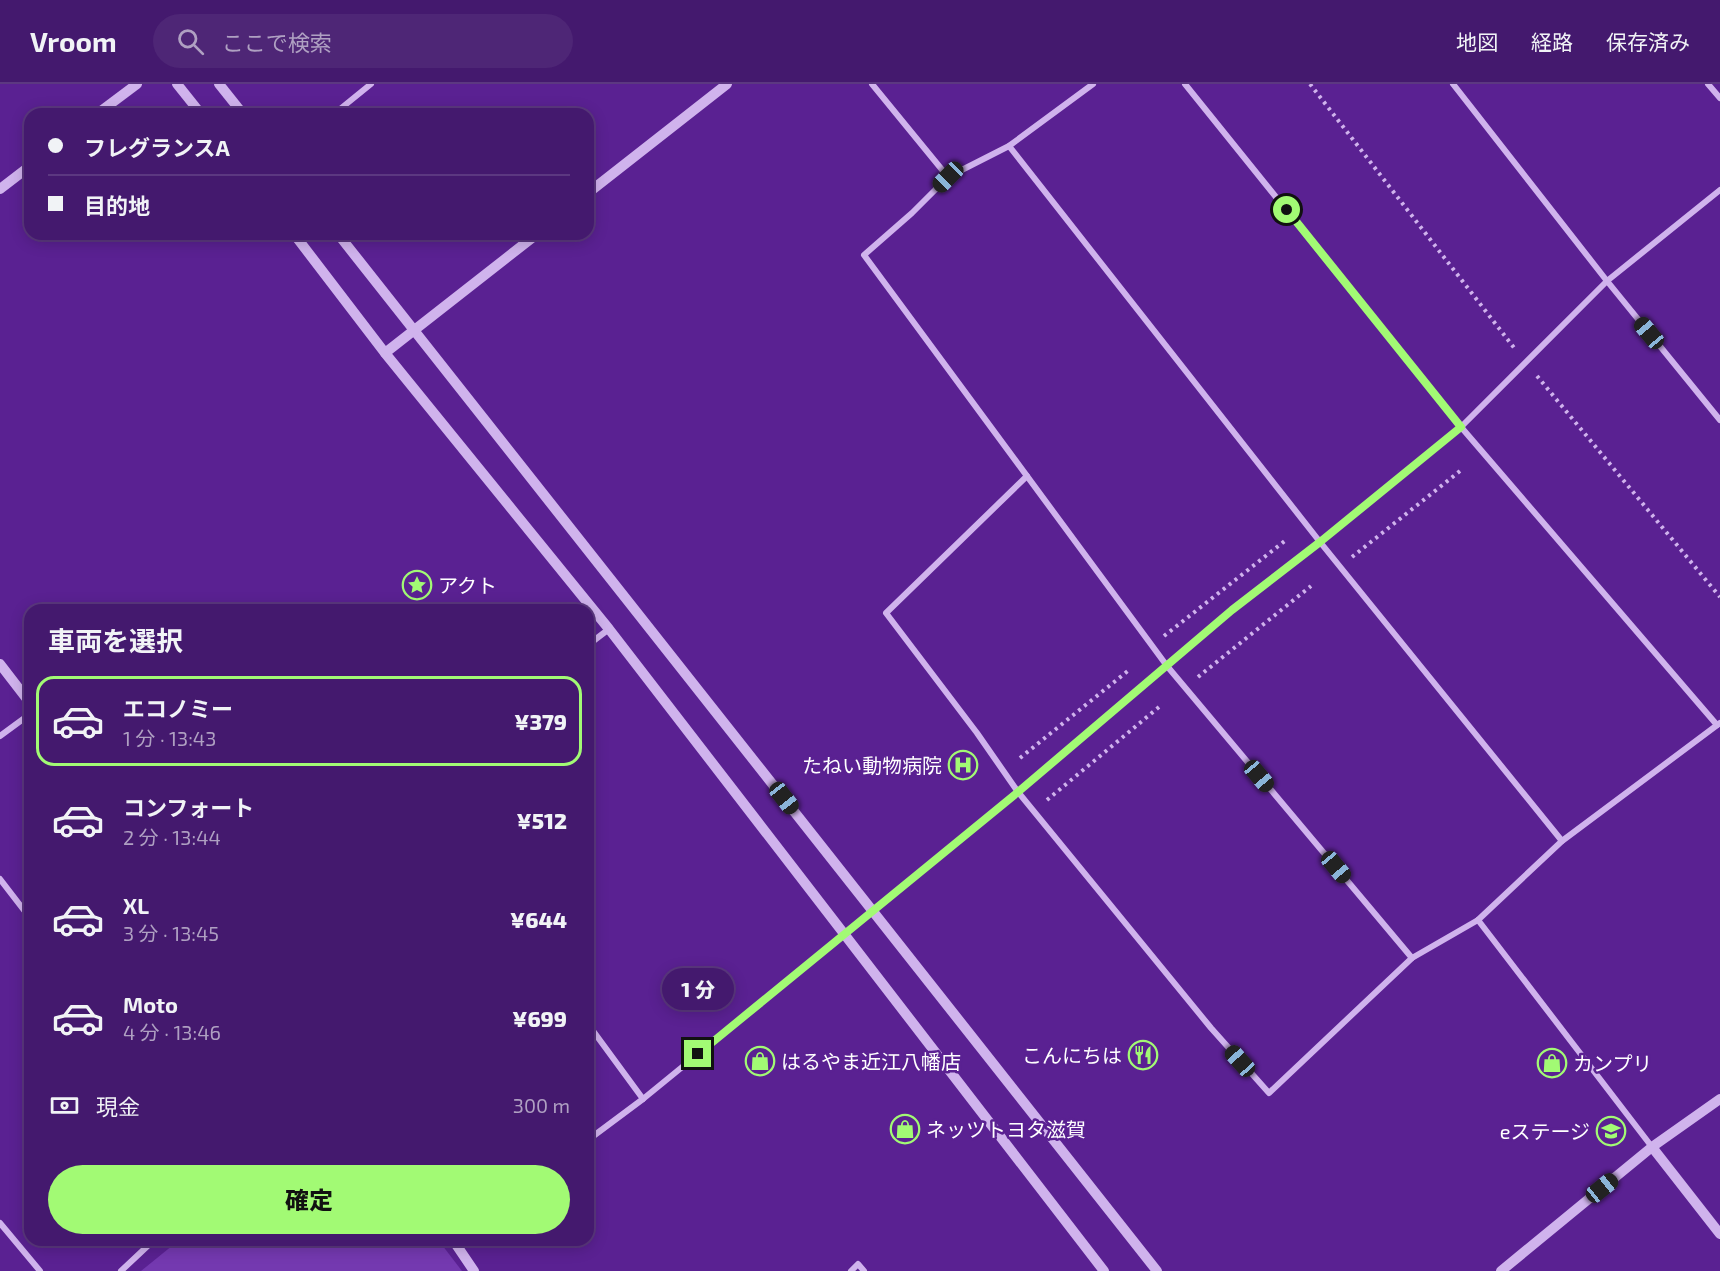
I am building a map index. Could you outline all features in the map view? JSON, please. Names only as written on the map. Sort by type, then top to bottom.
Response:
[{"type":"street","points":[[106,108],[136,84]]},
{"type":"street","points":[[177,84],[196,108]]},
{"type":"street","points":[[219,84],[238,108]]},
{"type":"street","points":[[341,108],[371,84]]},
{"type":"street","points":[[594,188],[727,84]]},
{"type":"street","points":[[872,84],[948,177]]},
{"type":"street","points":[[1093,84],[1009,146],[948,177],[912,213],[864,255],[1167,666],[1412,958]]},
{"type":"street","points":[[1027,476],[886,613],[977,733],[1018,792],[1210,1028],[1269,1093],[1412,958],[1478,920],[1562,842],[1718,724],[1461,427],[1185,84]]},
{"type":"street","points":[[1453,84],[1606,281],[1720,420]]},
{"type":"street","points":[[1708,84],[1720,98]]},
{"type":"street","points":[[1009,146],[1320,542],[1562,842]]},
{"type":"street","points":[[0,189],[24,171]]},
{"type":"street","points":[[594,1136],[643,1099],[1018,792],[1232,610],[1320,542],[1461,427],[1606,281],[1720,190]]},
{"type":"street","points":[[299,240],[386,353],[589,604]]},
{"type":"street","points":[[343,240],[1157,1271]]},
{"type":"street","points":[[386,353],[529,240]]},
{"type":"street","points":[[594,610],[1104,1271]]},
{"type":"street","points":[[594,640],[609,629]]},
{"type":"street","points":[[0,664],[24,695]]},
{"type":"street","points":[[0,736],[24,718]]},
{"type":"street","points":[[0,879],[24,910]]},
{"type":"street","points":[[1478,920],[1720,1234]]},
{"type":"street","points":[[594,1032],[643,1099]]},
{"type":"street","points":[[1501,1271],[1652,1146],[1720,1098]]},
{"type":"street","points":[[0,1223],[40,1271]]},
{"type":"street","points":[[121,1271],[148,1246]]},
{"type":"street","points":[[456,1246],[474,1271]]},
{"type":"street","points":[[850,1271],[858,1264],[864,1271]]},
{"type":"path","points":[[1310,84],[1525,362],[1720,597]]},
{"type":"path","points":[[1352,558],[1460,471]]},
{"type":"path","points":[[1163,637],[1286,540]]},
{"type":"path","points":[[1195,679],[1311,586]]},
{"type":"path","points":[[1020,758],[1129,670]]},
{"type":"path","points":[[1046,800],[1159,707]]},
{"type":"shaded area","points":[[172,1246],[443,1246],[462,1271],[141,1271]]},
{"type":"place","name":"アクト","points":[[417,585]]},
{"type":"place","name":"たねい動物病院","points":[[963,765]]},
{"type":"place","name":"こんにちは","points":[[1143,1055]]},
{"type":"place","name":"はるやま近江八幡店","points":[[760,1061]]},
{"type":"place","name":"カンプリ","points":[[1552,1063]]},
{"type":"place","name":"ネッツトヨタ滋賀","points":[[905,1129]]},
{"type":"place","name":"eステージ","points":[[1611,1131]]},
{"type":"route","points":[[698,1054],[1018,792],[1232,610],[1320,542],[1461,427],[1287,210]]}]
